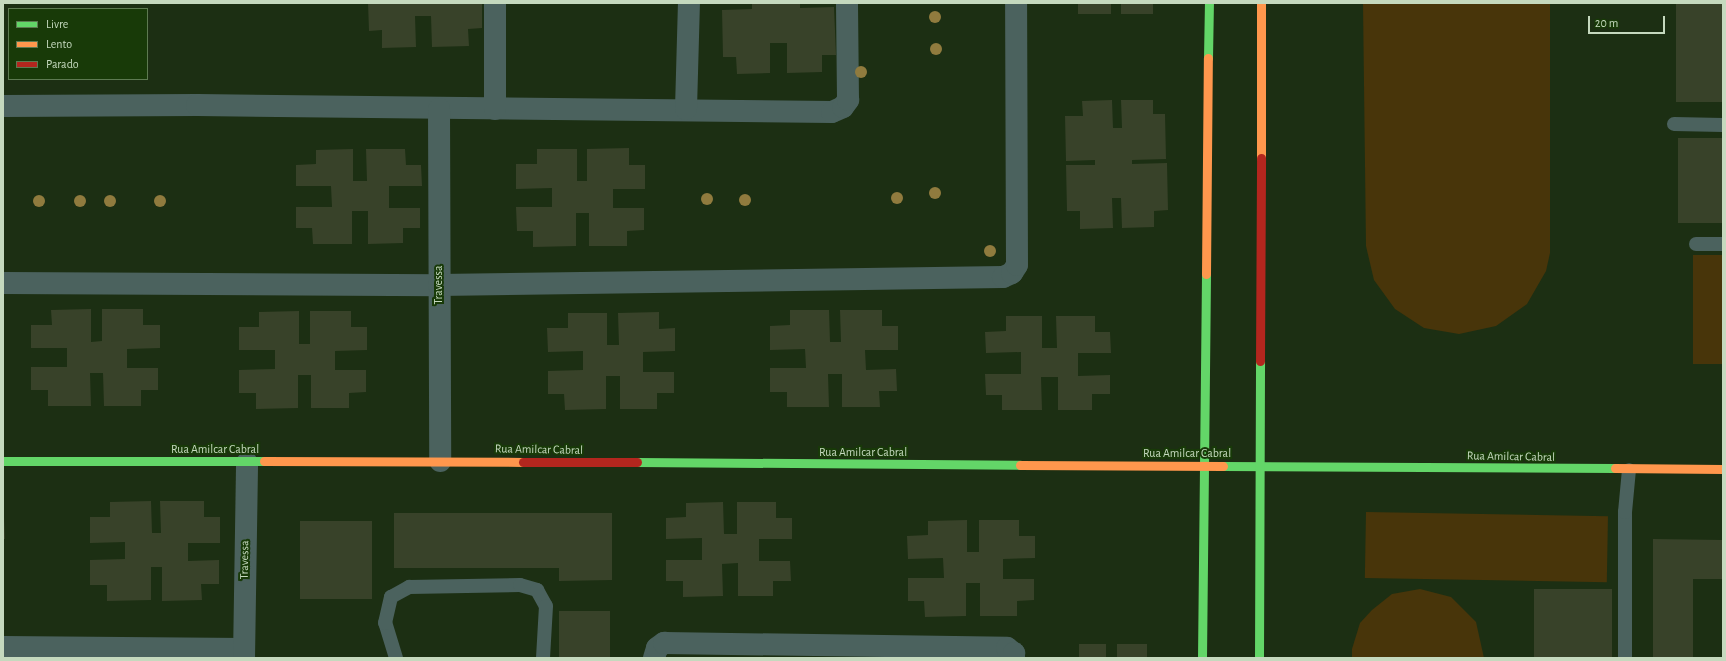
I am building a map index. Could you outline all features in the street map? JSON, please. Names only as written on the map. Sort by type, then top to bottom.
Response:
[{"type":"street","points":[[495,3],[495,109]]},
{"type":"street","points":[[686,109],[689,3]]},
{"type":"street","points":[[3,106],[197,105],[439,109],[686,109],[832,112],[843,107],[848,100],[847,3]]},
{"type":"street","points":[[3,283],[439,285],[1004,277],[1012,273],[1017,264],[1016,3]]},
{"type":"street","points":[[1202,658],[1209,3]]},
{"type":"street","points":[[1259,658],[1261,3]]},
{"type":"street","name":"Travessa","points":[[439,109],[440,461]]},
{"type":"street","name":"Rua Amilcar Cabral","points":[[3,461],[247,463],[440,461],[1260,466],[1629,470],[1723,469]]},
{"type":"street","name":"Travessa","points":[[244,654],[247,463]]},
{"type":"street","points":[[654,658],[657,648],[664,644],[827,644],[1007,648],[1014,653],[1014,658]]},
{"type":"street","points":[[3,647],[244,654]]},
{"type":"lane","points":[[1674,124],[1723,125]]},
{"type":"lane","points":[[1696,244],[1723,244]]},
{"type":"lane","points":[[1625,658],[1625,512],[1629,470]]},
{"type":"lane","points":[[396,658],[385,623],[391,597],[409,587],[520,585],[537,590],[546,606],[543,658]]},
{"type":"shaded area","points":[[1363,3],[1550,3],[1550,253],[1546,271],[1527,304],[1496,326],[1459,334],[1424,328],[1395,309],[1374,280],[1366,246]]},
{"type":"shaded area","points":[[1693,255],[1723,255],[1723,364],[1693,364]]},
{"type":"shaded area","points":[[1366,512],[1608,516],[1607,582],[1365,578]]},
{"type":"shaded area","points":[[1420,589],[1451,597],[1476,622],[1484,658],[1352,658],[1352,649],[1360,623],[1372,610],[1392,594]]},
{"type":"building","points":[[368,3],[482,3],[482,28],[468,29],[469,46],[432,47],[431,16],[415,16],[416,47],[382,48],[382,30],[369,31]]},
{"type":"building","points":[[752,3],[800,3],[800,8],[834,7],[836,55],[822,55],[822,72],[787,73],[787,43],[770,43],[770,73],[737,74],[736,57],[723,57],[722,10],[752,9]]},
{"type":"building","points":[[1078,3],[1111,3],[1111,14],[1078,14]]},
{"type":"building","points":[[1121,3],[1153,3],[1153,14],[1121,14]]},
{"type":"building","points":[[1676,3],[1723,3],[1723,102],[1676,102]]},
{"type":"building","points":[[1112,100],[1113,128],[1122,128],[1121,100],[1153,100],[1153,114],[1165,114],[1166,159],[1132,160],[1132,164],[1167,163],[1168,210],[1154,211],[1154,227],[1122,228],[1121,198],[1112,198],[1113,228],[1080,229],[1080,211],[1067,211],[1066,165],[1095,165],[1095,160],[1066,161],[1065,116],[1083,116],[1082,101]]},
{"type":"building","points":[[1678,138],[1723,138],[1723,223],[1678,223]]},
{"type":"building","points":[[629,148],[629,165],[645,165],[645,189],[613,189],[613,208],[644,208],[644,230],[627,231],[627,246],[589,246],[589,213],[576,213],[576,246],[533,247],[533,231],[517,231],[516,207],[552,207],[552,188],[516,189],[516,164],[537,164],[537,149],[577,149],[577,181],[587,181],[587,149]]},
{"type":"building","points":[[353,149],[353,181],[367,181],[366,149],[405,149],[406,165],[421,165],[422,186],[389,186],[389,208],[420,208],[420,228],[403,228],[403,243],[368,244],[368,211],[352,211],[352,244],[313,244],[312,228],[296,228],[296,207],[332,207],[331,186],[296,186],[296,165],[316,164],[316,150]]},
{"type":"building","points":[[91,309],[91,342],[102,341],[102,309],[143,309],[143,325],[160,325],[160,348],[127,349],[127,368],[158,368],[158,390],[141,390],[141,406],[104,406],[103,373],[90,373],[91,406],[48,406],[48,390],[31,390],[31,367],[67,367],[67,348],[31,348],[31,325],[52,325],[51,310]]},
{"type":"building","points":[[790,310],[829,310],[830,342],[841,342],[840,310],[882,310],[882,326],[898,326],[898,350],[865,350],[866,370],[896,369],[897,391],[879,391],[880,407],[842,407],[842,374],[828,374],[829,407],[787,407],[787,392],[770,392],[770,368],[806,368],[805,349],[770,350],[770,326],[790,325]]},
{"type":"building","points":[[299,311],[299,344],[310,344],[310,311],[351,311],[351,327],[367,327],[367,350],[335,351],[335,370],[366,370],[366,392],[349,393],[349,408],[311,408],[311,375],[298,375],[298,408],[256,409],[256,393],[239,393],[239,370],[275,369],[275,350],[239,350],[239,327],[259,327],[259,312]]},
{"type":"building","points":[[659,312],[659,329],[675,328],[675,351],[643,352],[643,372],[674,372],[674,393],[657,393],[657,409],[620,409],[620,376],[606,376],[606,409],[565,410],[564,394],[548,394],[548,371],[583,370],[583,351],[548,352],[547,328],[568,328],[568,313],[607,313],[607,345],[619,345],[618,313]]},
{"type":"building","points":[[1006,316],[1042,316],[1042,348],[1057,348],[1056,316],[1095,316],[1095,332],[1110,332],[1111,353],[1078,353],[1078,376],[1110,375],[1110,394],[1092,394],[1092,410],[1058,410],[1058,377],[1041,377],[1042,410],[1002,410],[1002,395],[986,395],[985,374],[1021,374],[1021,352],[986,353],[985,332],[1006,331]]},
{"type":"building","points":[[151,501],[152,533],[161,533],[160,501],[204,501],[204,517],[220,517],[220,543],[188,543],[188,561],[219,560],[219,584],[201,584],[202,600],[162,601],[162,567],[151,567],[151,600],[107,601],[107,585],[90,585],[90,560],[125,559],[125,542],[90,543],[90,517],[110,517],[110,502]]},
{"type":"building","points":[[723,502],[724,534],[737,534],[737,502],[776,502],[776,518],[792,518],[792,539],[759,539],[759,561],[790,561],[791,581],[773,581],[773,596],[738,596],[738,563],[722,564],[723,596],[683,597],[683,581],[666,581],[666,560],[702,560],[702,538],[666,539],[666,518],[686,517],[686,503]]},
{"type":"building","points":[[394,513],[612,513],[612,580],[559,581],[559,568],[394,568]]},
{"type":"building","points":[[4,516],[5,539],[3,539]]},
{"type":"building","points":[[967,520],[967,552],[979,552],[979,520],[1019,520],[1019,536],[1035,536],[1035,558],[1003,559],[1003,579],[1034,579],[1034,600],[1017,601],[1017,616],[980,616],[980,583],[966,583],[966,616],[925,617],[924,601],[908,601],[908,578],[944,578],[943,558],[908,559],[907,536],[928,535],[928,521]]},
{"type":"building","points":[[300,521],[372,521],[372,599],[300,599]]},
{"type":"building","points":[[1653,539],[1723,540],[1723,579],[1693,579],[1693,658],[1653,658]]},
{"type":"building","points":[[1534,589],[1612,589],[1612,658],[1534,658]]},
{"type":"building","points":[[559,611],[610,611],[610,658],[559,658]]},
{"type":"building","points":[[1079,644],[1106,644],[1106,658],[1079,658]]},
{"type":"building","points":[[1117,644],[1147,644],[1147,658],[1117,658]]},
{"type":"traffic: fast","points":[[1208,58],[1209,3]]},
{"type":"traffic: fast","points":[[1202,658],[1206,274]]},
{"type":"traffic: fast","points":[[1259,658],[1260,361]]},
{"type":"traffic: fast","points":[[3,461],[264,461]]},
{"type":"traffic: fast","points":[[637,462],[1020,465]]},
{"type":"traffic: fast","points":[[1223,466],[1615,468]]},
{"type":"traffic: slow","points":[[1261,3],[1261,158]]},
{"type":"traffic: slow","points":[[1206,274],[1208,58]]},
{"type":"traffic: slow","points":[[264,461],[523,462]]},
{"type":"traffic: slow","points":[[1020,465],[1223,466]]},
{"type":"traffic: slow","points":[[1615,468],[1723,469]]},
{"type":"traffic: jam","points":[[1260,361],[1261,158]]},
{"type":"traffic: jam","points":[[523,462],[637,462]]}]
